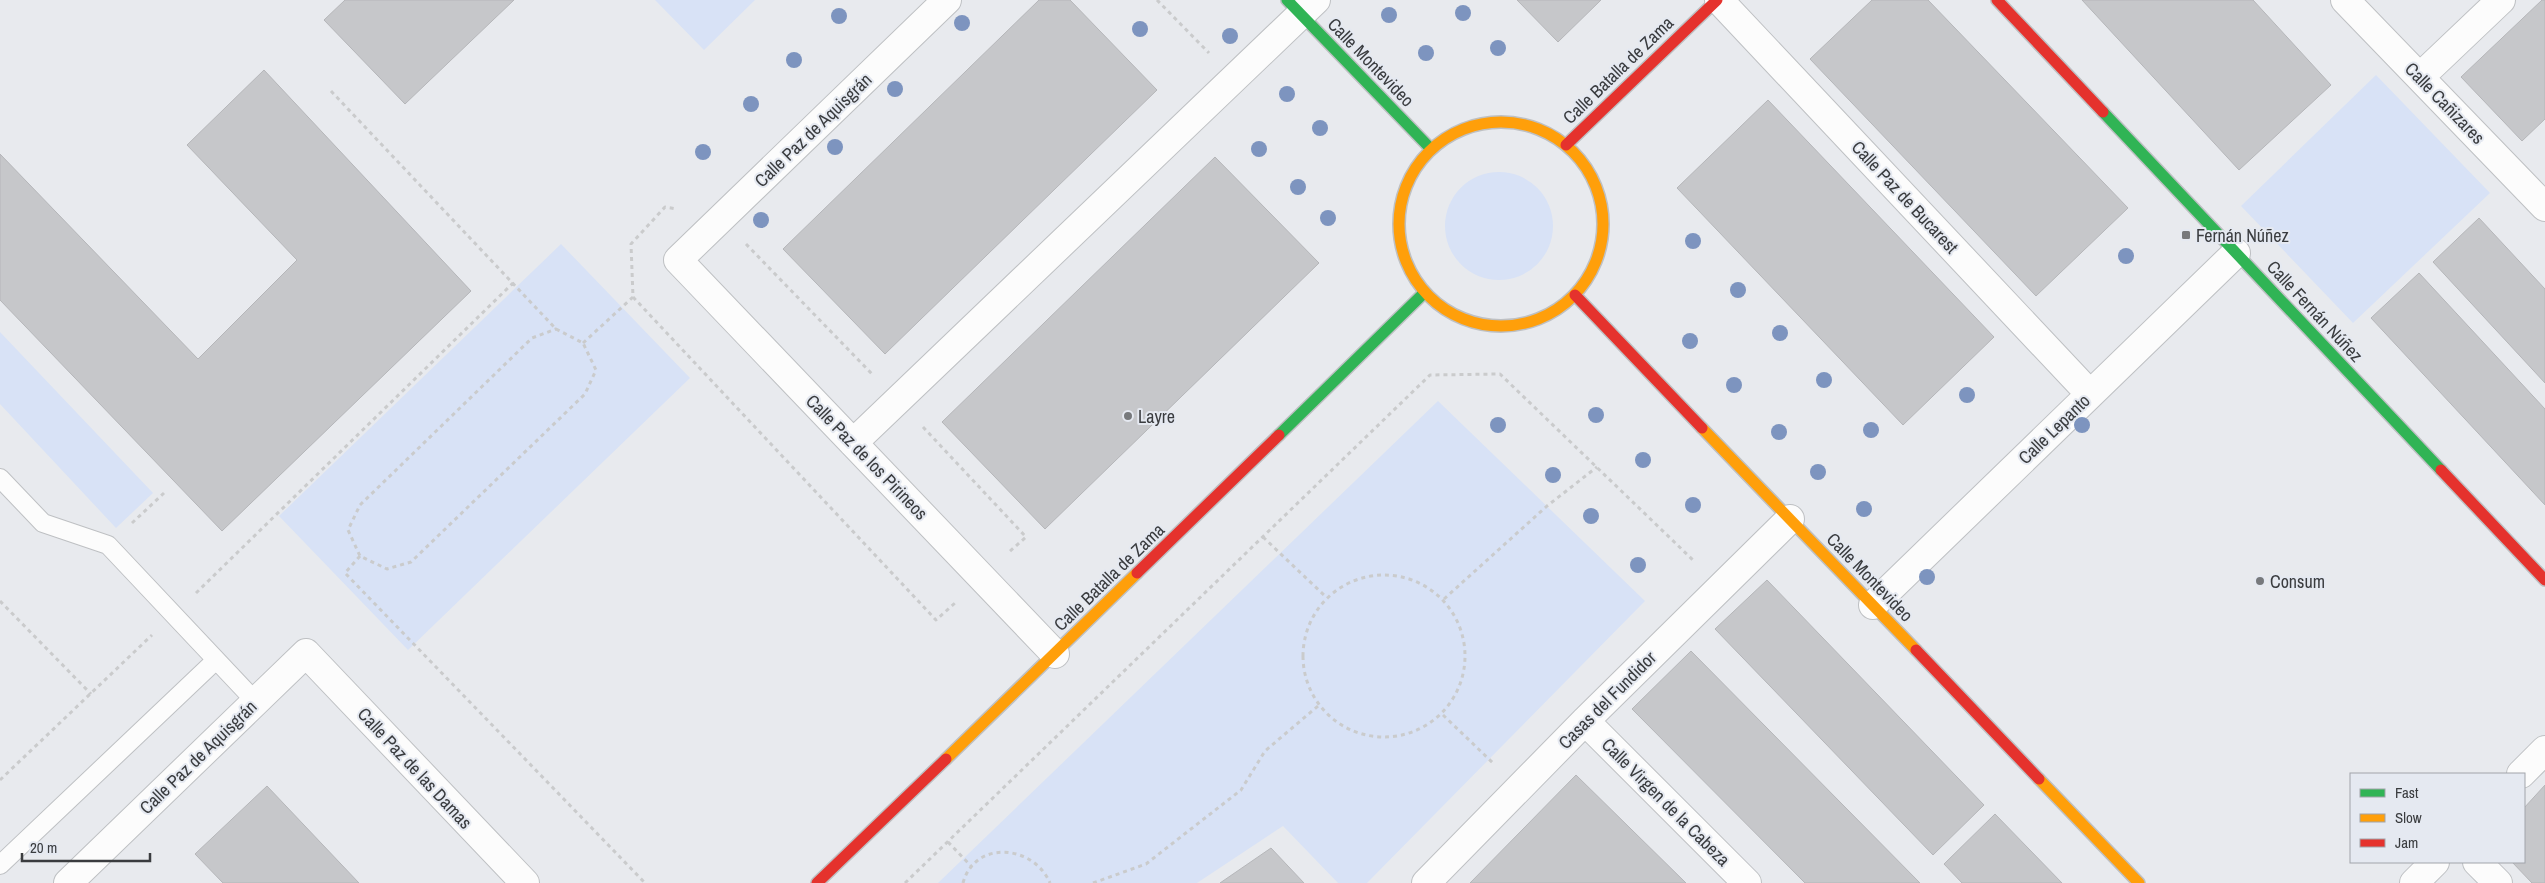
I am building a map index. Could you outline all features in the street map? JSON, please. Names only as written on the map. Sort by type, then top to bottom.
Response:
[{"type":"street","name":"Calle Paz de Aquisgrán","points":[[678,260],[947,0]]},
{"type":"street","name":"Calle Batalla de Zama","points":[[1566,145],[1718,0]]},
{"type":"street","name":"Calle Paz de Bucarest","points":[[1718,0],[2090,394]]},
{"type":"street","name":"Calle Fernán Núñez","points":[[1997,0],[2545,580]]},
{"type":"street","name":"Calle Cañizares","points":[[2345,0],[2545,207]]},
{"type":"street","points":[[2420,77],[2501,0]]},
{"type":"street","points":[[853,443],[1234,78],[1301,5]]},
{"type":"street","name":"Calle Montevideo","points":[[1301,5],[1431,148]]},
{"type":"street","points":[[1498,121],[1534,127],[1566,145],[1582,163],[1594,183],[1601,206],[1603,230],[1598,254],[1590,276],[1575,295],[1548,315],[1516,326],[1482,325],[1458,317],[1450,314],[1424,293],[1404,259],[1398,219],[1407,180],[1431,148],[1462,129],[1498,121]]},
{"type":"street","name":"Calle Lepanto","points":[[1873,605],[2236,253]]},
{"type":"street","name":"Calle Paz de los Pirineos","points":[[678,260],[1055,654]]},
{"type":"street","name":"Calle Batalla de Zama","points":[[817,883],[1055,654],[1424,293]]},
{"type":"street","name":"Calle Montevideo","points":[[1575,295],[2139,883]]},
{"type":"street","name":"Casas del Fundidor","points":[[1426,883],[1585,721],[1790,518]]},
{"type":"street","name":"Calle Paz de Aquisgrán","points":[[68,883],[306,653]]},
{"type":"street","name":"Calle Paz de las Damas","points":[[306,653],[524,883]]},
{"type":"street","name":"Calle Virgen de la Cabeza","points":[[1585,721],[1747,883]]},
{"type":"street","points":[[2522,773],[2545,750]]},
{"type":"street","points":[[2414,883],[2433,863]]},
{"type":"street","points":[[2478,863],[2498,883]]},
{"type":"lane","points":[[0,478],[43,523],[108,545],[256,702]]},
{"type":"lane","points":[[0,865],[216,660]]},
{"type":"path","points":[[1157,0],[1234,78]]},
{"type":"path","points":[[331,91],[556,329],[583,343],[596,370],[584,394],[410,562],[387,569],[360,556],[348,530],[360,505],[532,338],[556,329]]},
{"type":"path","points":[[0,780],[173,615],[513,283]]},
{"type":"path","points":[[905,883],[1430,375],[1500,374],[1720,587]]},
{"type":"path","points":[[1444,599],[1547,506],[1597,467]]},
{"type":"path","points":[[108,545],[164,493]]},
{"type":"path","points":[[1263,537],[1326,597]]},
{"type":"path","points":[[360,556],[345,572],[645,883]]},
{"type":"path","points":[[1362,576],[1406,576],[1444,599],[1464,635],[1466,670],[1443,715],[1423,730],[1384,740],[1346,730],[1318,706],[1302,670],[1304,634],[1326,597],[1362,576]]},
{"type":"path","points":[[0,601],[91,694]]},
{"type":"path","points":[[1093,883],[1146,864],[1241,790],[1265,750],[1318,706]]},
{"type":"path","points":[[1443,715],[1489,760]]},
{"type":"path","points":[[948,842],[972,867]]},
{"type":"path","points":[[964,883],[972,867],[985,857],[999,852],[1015,852],[1030,858],[1042,868],[1050,883]]},
{"type":"shaded area","points":[[655,0],[755,0],[704,50]]},
{"type":"shaded area","points":[[2376,75],[2490,193],[2353,323],[2241,206]]},
{"type":"shaded area","points":[[1499,172],[1520,176],[1537,188],[1549,205],[1553,226],[1549,247],[1537,264],[1520,276],[1499,280],[1478,276],[1461,264],[1449,247],[1445,226],[1449,205],[1461,188],[1478,176]]},
{"type":"shaded area","points":[[561,244],[690,378],[408,650],[279,516]]},
{"type":"shaded area","points":[[0,332],[153,493],[116,528],[0,404]]},
{"type":"shaded area","points":[[1438,401],[1645,601],[1367,883],[1338,883],[1283,826],[1197,883],[938,883]]},
{"type":"building","points":[[345,0],[514,0],[405,104],[324,20]]},
{"type":"building","points":[[1039,0],[1070,0],[1157,90],[885,354],[783,249]]},
{"type":"building","points":[[1517,0],[1601,0],[1558,42]]},
{"type":"building","points":[[1872,0],[1928,0],[2128,208],[2036,296],[1810,59]]},
{"type":"building","points":[[2082,0],[2253,0],[2331,85],[2239,170]]},
{"type":"building","points":[[2542,0],[2545,0],[2545,119],[2522,141],[2461,77]]},
{"type":"building","points":[[264,70],[471,291],[222,531],[0,300],[0,154],[198,359],[297,260],[187,145]]},
{"type":"building","points":[[1768,100],[1994,337],[1903,425],[1677,188]]},
{"type":"building","points":[[1215,157],[1319,263],[1045,529],[942,422]]},
{"type":"building","points":[[2479,218],[2545,289],[2545,383],[2433,262]]},
{"type":"building","points":[[2419,273],[2545,409],[2545,505],[2371,318]]},
{"type":"building","points":[[1767,580],[1984,805],[1933,855],[1715,629]]},
{"type":"building","points":[[1691,651],[1920,883],[1805,883],[1632,709]]},
{"type":"building","points":[[1576,775],[1686,883],[1470,883]]},
{"type":"building","points":[[2545,785],[2545,883],[2532,883],[2513,863],[2525,863],[2525,807]]},
{"type":"building","points":[[267,786],[359,883],[223,883],[195,854]]},
{"type":"building","points":[[1995,814],[2062,883],[1962,883],[1944,864]]},
{"type":"building","points":[[1271,848],[1304,883],[1220,883]]},
{"type":"traffic: fast","points":[[1287,0],[1431,149]]},
{"type":"traffic: fast","points":[[2103,112],[2441,470]]},
{"type":"traffic: fast","points":[[1279,435],[1424,293]]},
{"type":"traffic: slow","points":[[1501,122],[1521,124],[1549,134],[1566,145],[1580,159],[1595,185],[1601,204],[1603,224],[1601,244],[1591,272],[1580,289],[1566,303],[1540,318],[1521,324],[1501,326],[1481,324],[1453,314],[1436,303],[1422,289],[1407,263],[1401,244],[1399,224],[1401,204],[1411,176],[1422,159],[1436,145],[1462,130],[1481,124],[1501,122]]},
{"type":"traffic: slow","points":[[1702,428],[1916,650]]},
{"type":"traffic: slow","points":[[946,759],[1137,573]]},
{"type":"traffic: slow","points":[[2039,779],[2139,883]]},
{"type":"traffic: jam","points":[[1566,145],[1717,0]]},
{"type":"traffic: jam","points":[[1997,0],[2103,112]]},
{"type":"traffic: jam","points":[[1575,295],[1702,428]]},
{"type":"traffic: jam","points":[[1137,573],[1279,435]]},
{"type":"traffic: jam","points":[[2441,470],[2545,580]]},
{"type":"traffic: jam","points":[[1916,650],[2039,779]]},
{"type":"traffic: jam","points":[[817,883],[946,759]]},
{"type":"place","name":"Fernán Núñez","points":[[2186,235]]},
{"type":"place","name":"Layre","points":[[1128,416]]},
{"type":"place","name":"Consum","points":[[2260,581]]}]
